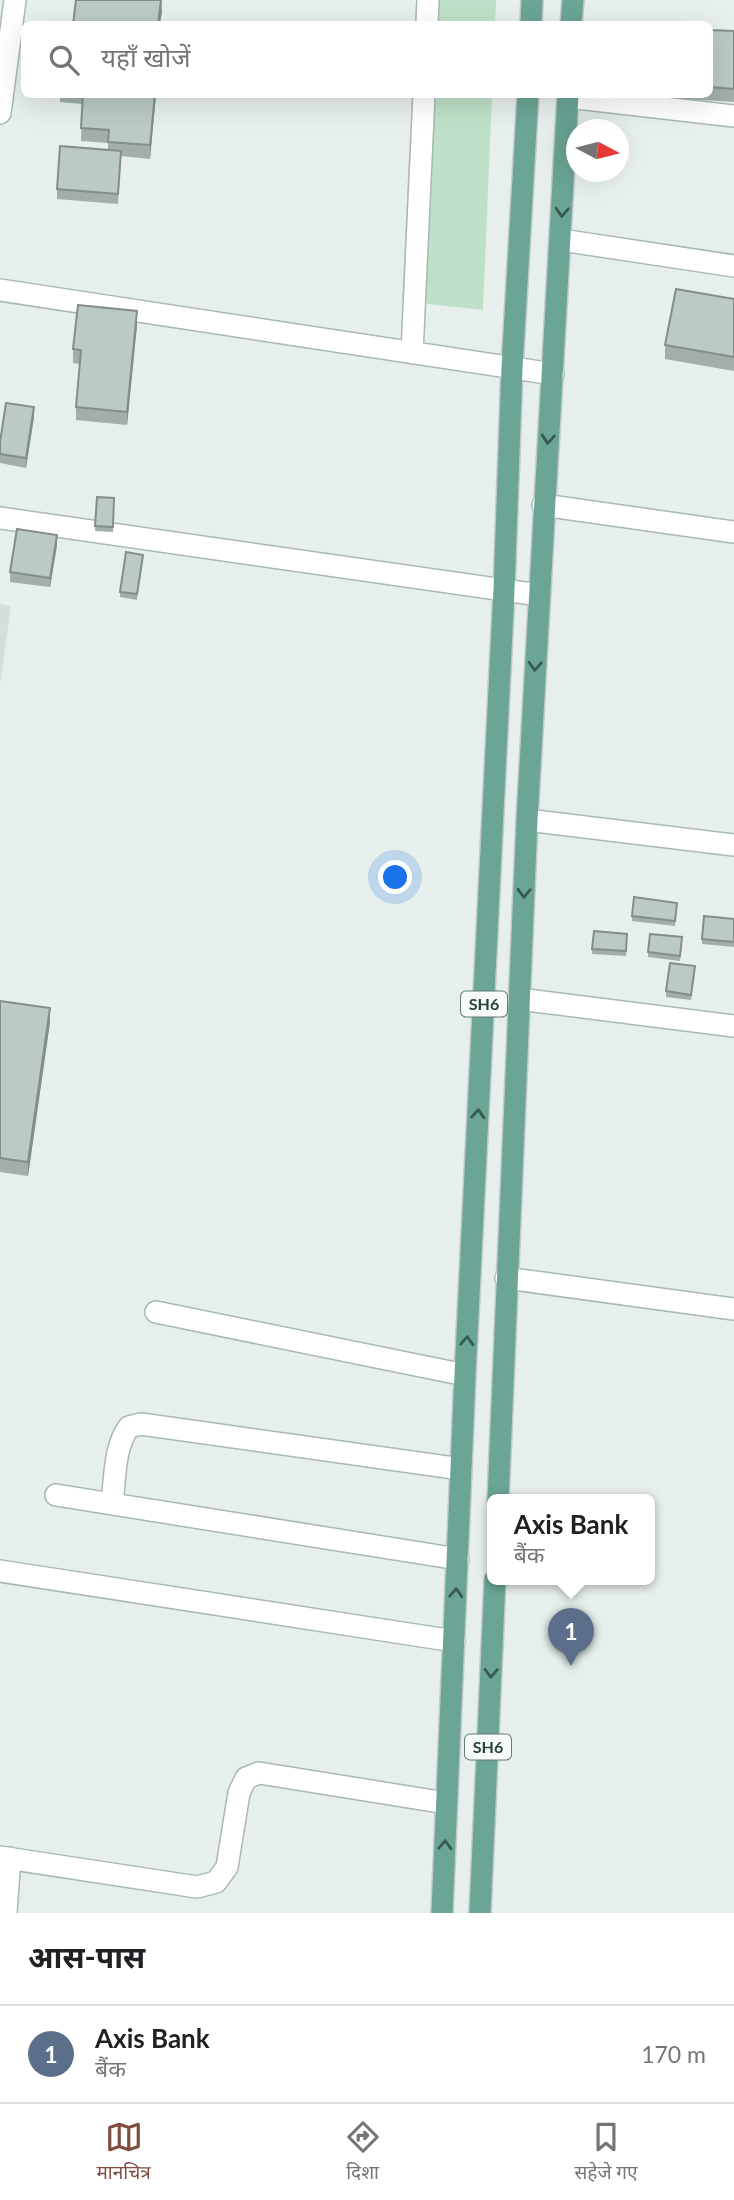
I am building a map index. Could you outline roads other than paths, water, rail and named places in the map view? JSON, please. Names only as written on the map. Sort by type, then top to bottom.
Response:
[{"type":"main road","points":[[531,21],[532,0]]},
{"type":"main road","points":[[571,21],[573,0]]},
{"type":"main road","name":"SH6","points":[[442,1913],[512,368],[527,98]]},
{"type":"main road","name":"SH6","points":[[498,1494],[527,820],[568,98]]},
{"type":"main road","name":"SH6","points":[[480,1913],[495,1585]]},
{"type":"street","points":[[0,113],[15,0]]},
{"type":"street","points":[[427,21],[428,0]]},
{"type":"street","points":[[412,353],[424,98]]},
{"type":"street","points":[[585,98],[734,116]]},
{"type":"street","points":[[561,240],[734,266]]},
{"type":"street","points":[[0,290],[553,374]]},
{"type":"street","points":[[543,505],[734,532]]},
{"type":"street","points":[[0,519],[539,595]]},
{"type":"street","points":[[527,820],[734,845]]},
{"type":"street","points":[[519,999],[734,1026]]},
{"type":"street","points":[[506,1278],[734,1309]]},
{"type":"street","points":[[156,1312],[465,1375]]},
{"type":"street","points":[[112,1503],[124,1433],[129,1427],[141,1424],[461,1469]]},
{"type":"street","points":[[57,1495],[458,1559]]},
{"type":"street","points":[[0,1571],[454,1641]]},
{"type":"street","points":[[6,1913],[5,1857],[197,1887],[216,1882],[227,1867],[239,1793],[246,1778],[259,1773],[446,1803]]},
{"type":"place","name":"Axis Bank","points":[[571,1666]]}]
